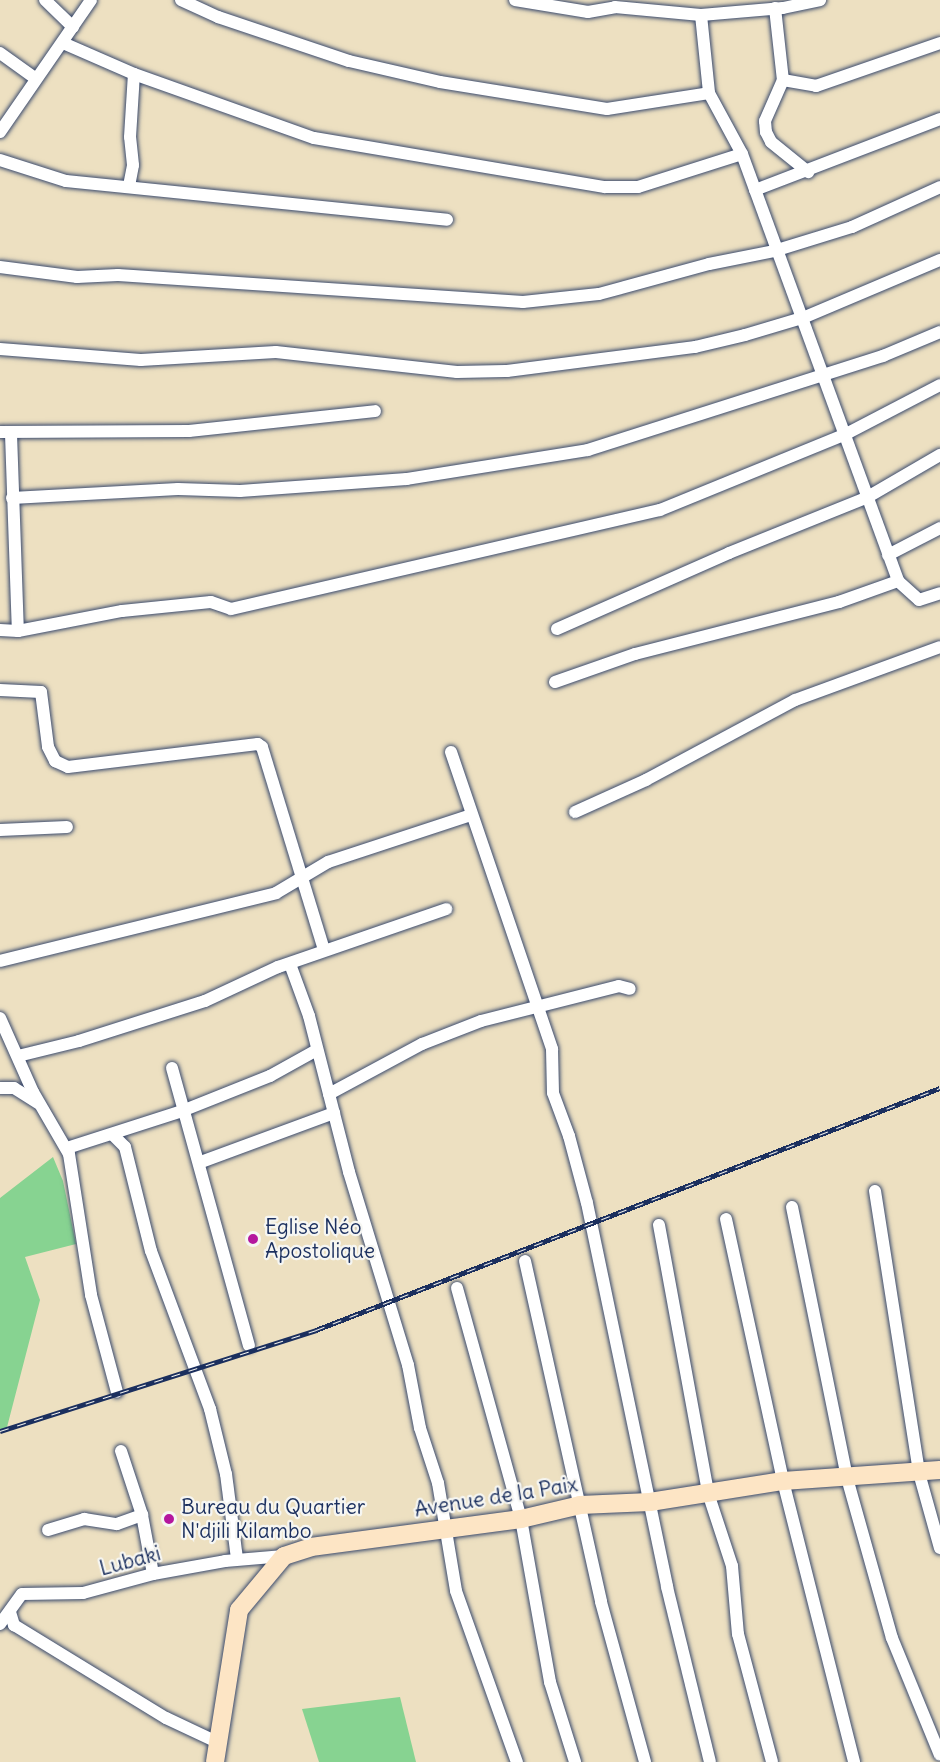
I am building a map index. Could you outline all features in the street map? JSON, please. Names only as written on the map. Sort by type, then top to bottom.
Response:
[{"type":"street","points":[[45,0],[74,27]]},
{"type":"street","points":[[0,132],[74,27],[90,0]]},
{"type":"street","points":[[181,0],[218,17],[349,61],[440,82],[607,109],[709,93]]},
{"type":"street","points":[[516,0],[588,12],[617,3],[701,15],[820,0]]},
{"type":"street","points":[[781,6],[783,80],[765,122],[766,132],[771,142],[808,172]]},
{"type":"street","points":[[701,15],[709,93],[742,154],[774,251],[824,372],[866,498],[898,581],[919,600],[940,593]]},
{"type":"street","points":[[63,43],[134,74],[314,138],[605,187],[656,182],[742,154]]},
{"type":"street","points":[[783,80],[816,86],[940,43]]},
{"type":"street","points":[[0,53],[36,79]]},
{"type":"street","points":[[129,186],[133,165],[130,137],[134,74]]},
{"type":"street","points":[[755,190],[808,172],[940,119]]},
{"type":"street","points":[[0,160],[48,178],[447,220]]},
{"type":"street","points":[[0,267],[77,277],[118,275],[523,302],[599,294],[709,264],[774,251],[852,227],[940,187]]},
{"type":"street","points":[[0,349],[141,360],[276,352],[457,372],[507,371],[695,347],[801,318],[940,260]]},
{"type":"street","points":[[12,498],[307,487],[407,479],[519,462],[615,444],[824,372],[883,356],[940,332]]},
{"type":"street","points":[[0,630],[18,631],[122,611],[212,602],[231,609],[379,572],[521,544],[680,503],[846,434],[940,385]]},
{"type":"street","points":[[18,631],[12,498],[5,433],[189,431],[375,411]]},
{"type":"street","points":[[557,629],[729,553],[866,498],[940,455]]},
{"type":"street","points":[[888,555],[940,528]]},
{"type":"street","points":[[555,682],[635,654],[839,602],[898,581]]},
{"type":"street","points":[[575,812],[646,780],[795,700],[940,647]]},
{"type":"street","points":[[0,690],[41,693],[48,747],[55,761],[68,767],[258,744],[324,950]]},
{"type":"street","points":[[451,752],[471,815],[513,928],[552,1048],[553,1093],[587,1203],[666,1587],[710,1762]]},
{"type":"street","points":[[0,961],[276,893],[328,862],[471,815]]},
{"type":"street","points":[[0,831],[67,827]]},
{"type":"street","points":[[18,1056],[79,1041],[205,1001],[324,950],[446,909]]},
{"type":"street","points":[[290,964],[408,1365],[420,1428],[438,1483],[456,1591],[517,1762]]},
{"type":"street","points":[[330,1094],[422,1044],[482,1021],[619,986],[630,988]]},
{"type":"street","points":[[0,1018],[39,1104],[67,1148],[91,1295],[117,1392]]},
{"type":"street","points":[[67,1148],[182,1111],[270,1076],[317,1050]]},
{"type":"street","points":[[172,1068],[182,1111],[201,1162],[249,1345]]},
{"type":"street","points":[[0,1088],[14,1088],[39,1104]]},
{"type":"street","points":[[201,1162],[334,1113]]},
{"type":"street","points":[[113,1135],[125,1147],[151,1251],[210,1409],[226,1474],[237,1559]]},
{"type":"street","points":[[875,1191],[919,1473],[940,1548]]},
{"type":"street","points":[[792,1207],[847,1478],[892,1638],[940,1755]]},
{"type":"street","points":[[726,1219],[783,1481],[854,1762]]},
{"type":"street","points":[[659,1225],[708,1493],[732,1566],[738,1634],[772,1762]]},
{"type":"street","points":[[525,1261],[604,1613],[645,1762]]},
{"type":"street","points":[[457,1288],[521,1519],[550,1682],[575,1762]]},
{"type":"street","points":[[121,1451],[142,1515],[153,1574]]},
{"type":"street","name":"Avenue de la Paix","points":[[284,1556],[311,1547],[521,1519],[580,1505],[650,1502],[783,1481],[940,1470]]},
{"type":"street","points":[[48,1530],[84,1519],[117,1524],[142,1515]]},
{"type":"street","points":[[215,1762],[239,1610],[284,1556]]},
{"type":"street","name":"Lubaki","points":[[0,1624],[22,1594],[83,1593],[153,1574],[237,1559],[284,1556]]},
{"type":"street","points":[[10,1612],[14,1625],[166,1718],[217,1742]]},
{"type":"green space","points":[[53,1157],[63,1181],[76,1244],[25,1257],[40,1300],[6,1431],[0,1431],[0,1198]]},
{"type":"green space","points":[[400,1697],[416,1762],[319,1762],[302,1709]]},
{"type":"railway","points":[[0,1431],[316,1330],[940,1088]]},
{"type":"place","name":"Eglise Néo Apostolique","points":[[253,1239]]},
{"type":"place","name":"Bureau du Quartier N'djili Kilambo","points":[[169,1519]]}]
